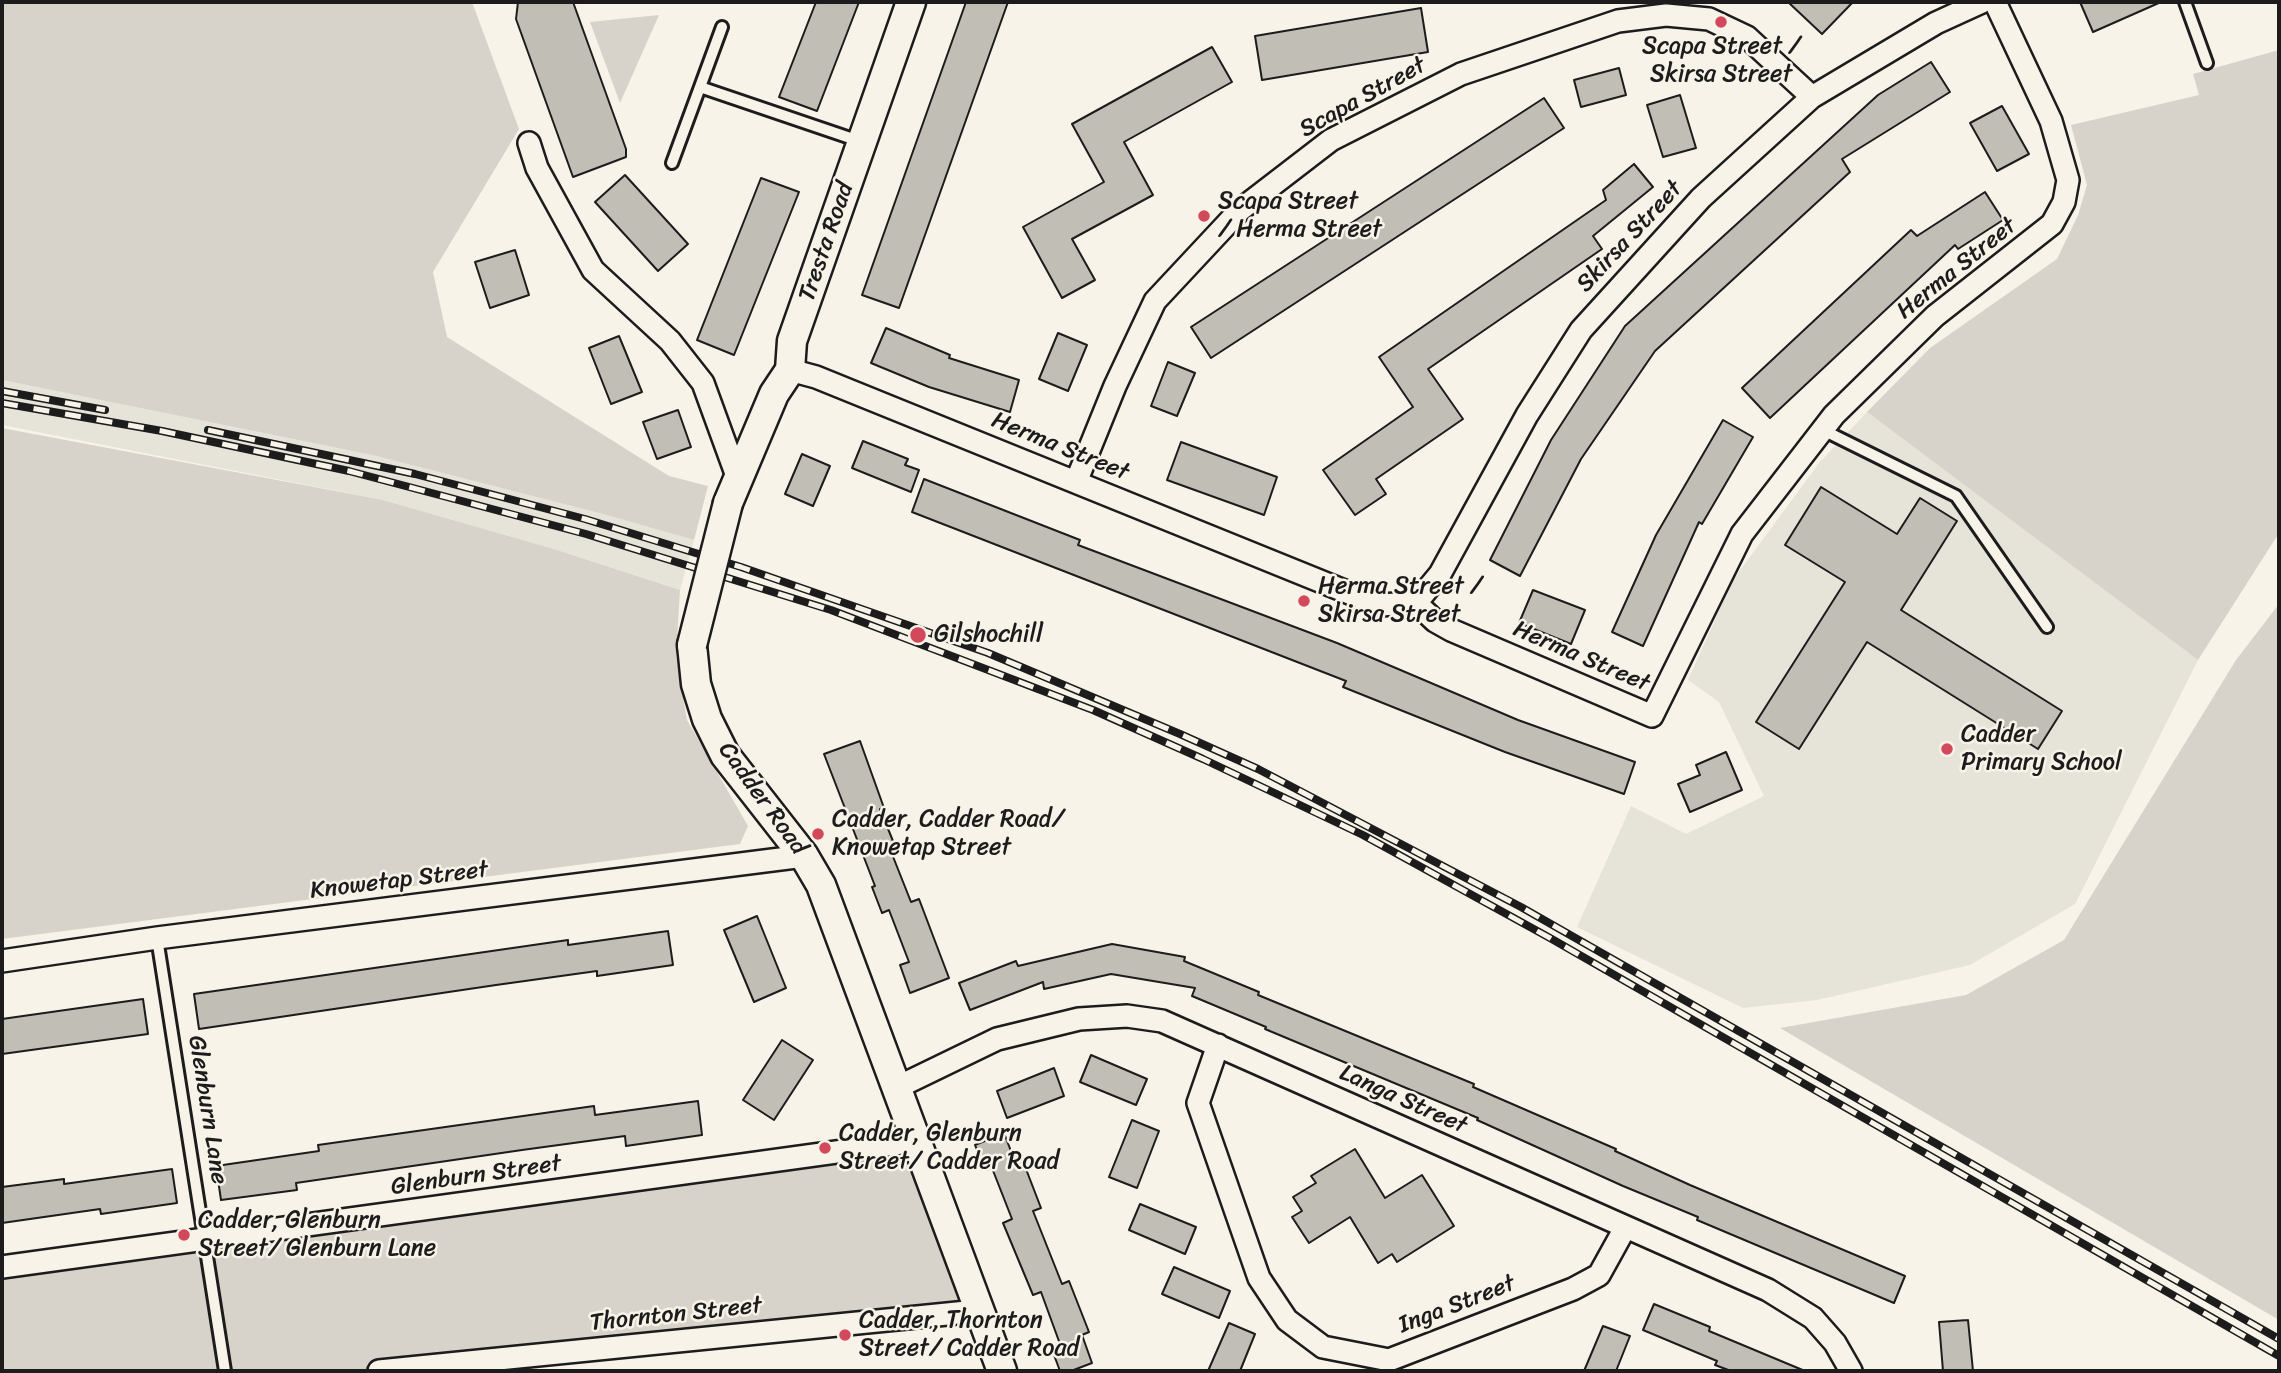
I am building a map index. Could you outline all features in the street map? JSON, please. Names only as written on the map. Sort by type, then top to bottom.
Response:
[{"type":"street","name":"Tresta Road","points":[[733,491],[774,394],[790,370],[792,341],[911,2]]},
{"type":"street","name":"Skirsa Street","points":[[1416,603],[1440,574],[1527,415],[1581,330],[1701,198],[1812,97],[1936,23],[1982,2]]},
{"type":"street","name":"Herma Street","points":[[790,370],[816,377],[1379,606],[1416,603],[1434,621],[1451,630],[1652,716],[1742,534],[1823,429],[1935,316],[2052,225],[2064,202],[2068,180],[2051,121],[1995,2]]},
{"type":"street","name":"Scapa Street","points":[[1076,482],[1115,386],[1155,301],[1240,210],[1331,140],[1461,74],[1618,21],[1666,15],[1709,19],[1747,37],[1812,97]]},
{"type":"street","points":[[529,143],[537,168],[593,270],[670,341],[703,383],[733,491]]},
{"type":"street","name":"Cadder Road","points":[[733,491],[692,645],[696,684],[708,719],[725,755],[804,856],[821,885],[898,1087],[977,1311],[1002,1371]]},
{"type":"street","name":"Knowetap Street","points":[[2,961],[157,938],[804,856]]},
{"type":"street","name":"Langa Street","points":[[898,1087],[997,1040],[1079,1019],[1127,1016],[1162,1021],[1785,1299],[1825,1331],[1851,1371]]},
{"type":"street","name":"Inga Street","points":[[1218,1045],[1199,1103],[1203,1116],[1259,1278],[1287,1320],[1322,1347],[1389,1360],[1573,1289],[1599,1275],[1625,1228]]},
{"type":"street","name":"Glenburn Street","points":[[2,1267],[207,1241],[916,1141]]},
{"type":"street","name":"Thornton Street","points":[[379,1371],[977,1311]]},
{"type":"lane","points":[[2185,2],[2207,63]]},
{"type":"lane","points":[[673,163],[722,27]]},
{"type":"lane","points":[[700,87],[862,142]]},
{"type":"lane","points":[[1823,429],[1956,496],[2047,627]]},
{"type":"lane","name":"Glenburn Lane","points":[[157,938],[207,1241],[225,1371]]},
{"type":"shaded area","points":[[2,2],[472,2],[519,129],[433,272],[447,337],[669,476],[708,486],[694,540],[372,455],[2,380]]},
{"type":"shaded area","points":[[659,15],[620,103],[590,22]]},
{"type":"shaded area","points":[[2279,50],[2279,533],[2198,660],[1867,412],[1930,348],[2057,259],[2078,215],[2087,185],[2071,125],[2199,95],[2193,74]]},
{"type":"shaded area","points":[[2,380],[372,455],[694,540],[680,590],[554,549],[383,500],[2,425]]},
{"type":"shaded area","name":"Cadder Primary School","points":[[1867,412],[2198,660],[2075,904],[1970,965],[1817,1000],[1743,1008],[1577,927],[1631,806],[1686,834],[1764,796],[1719,702],[1688,680],[1733,580],[1819,463]]},
{"type":"shaded area","points":[[2,428],[383,500],[554,549],[680,590],[676,656],[687,720],[748,826],[740,844],[2,939]]},
{"type":"shaded area","points":[[2279,604],[2279,1320],[1780,1028],[1966,995],[2064,940],[2236,660]]},
{"type":"shaded area","points":[[911,1143],[971,1305],[354,1371],[228,1371],[210,1244]]},
{"type":"shaded area","points":[[206,1245],[224,1371],[2,1371],[2,1272]]},
{"type":"building","points":[[518,2],[573,2],[626,149],[626,157],[573,177],[516,19]]},
{"type":"building","points":[[816,2],[859,2],[817,111],[779,97]]},
{"type":"building","points":[[966,2],[1008,2],[899,308],[862,295]]},
{"type":"building","points":[[1788,2],[1853,2],[1822,34]]},
{"type":"building","points":[[2080,2],[2161,2],[2093,32]]},
{"type":"building","points":[[1421,8],[1428,52],[1262,80],[1255,36]]},
{"type":"building","points":[[1212,47],[1232,82],[1124,142],[1153,195],[1072,239],[1095,280],[1062,298],[1023,227],[1104,182],[1072,124]]},
{"type":"building","points":[[1931,62],[1950,92],[1842,159],[1850,172],[1655,351],[1581,459],[1520,576],[1490,560],[1551,440],[1625,326],[1878,95]]},
{"type":"building","points":[[1619,68],[1626,95],[1581,107],[1574,80]]},
{"type":"building","points":[[1680,95],[1696,148],[1663,157],[1647,105]]},
{"type":"building","points":[[1544,98],[1564,128],[1211,358],[1191,327]]},
{"type":"building","points":[[2002,106],[2029,154],[1997,171],[1970,123]]},
{"type":"building","points":[[1634,164],[1653,187],[1593,236],[1602,249],[1428,369],[1463,419],[1376,479],[1386,494],[1355,515],[1323,470],[1413,407],[1379,357],[1606,200],[1603,190]]},
{"type":"building","points":[[625,175],[688,244],[658,271],[595,202]]},
{"type":"building","points":[[761,178],[799,192],[734,355],[697,340]]},
{"type":"building","points":[[1985,192],[2003,220],[1958,249],[1955,245],[1770,418],[1742,388],[1911,230],[1917,236]]},
{"type":"building","points":[[515,250],[529,295],[490,308],[475,262]]},
{"type":"building","points":[[886,328],[950,355],[949,358],[1019,380],[1010,412],[929,387],[871,363]]},
{"type":"building","points":[[1058,333],[1087,345],[1068,391],[1039,379]]},
{"type":"building","points":[[619,336],[642,392],[611,404],[589,348]]},
{"type":"building","points":[[1168,362],[1195,373],[1177,416],[1151,406]]},
{"type":"building","points":[[678,410],[691,447],[657,459],[643,422]]},
{"type":"building","points":[[1723,420],[1753,437],[1702,524],[1699,522],[1643,646],[1612,632],[1656,535]]},
{"type":"building","points":[[863,441],[908,459],[905,465],[919,470],[911,492],[852,468]]},
{"type":"building","points":[[1181,442],[1277,477],[1264,515],[1167,480]]},
{"type":"building","points":[[802,454],[830,466],[813,506],[785,494]]},
{"type":"building","points":[[924,479],[1080,540],[1078,545],[1337,643],[1518,720],[1635,762],[1624,794],[1505,752],[1343,687],[1346,681],[912,512]]},
{"type":"building","points":[[1821,487],[1897,534],[1920,498],[1957,521],[1901,610],[2062,711],[2038,749],[1867,642],[1799,749],[1756,722],[1845,582],[1785,545]]},
{"type":"building","points":[[1533,590],[1585,610],[1571,644],[1519,623]]},
{"type":"building","points":[[860,741],[884,808],[880,809],[895,846],[890,849],[911,902],[919,899],[949,978],[910,993],[900,965],[909,962],[889,910],[882,913],[872,887],[875,886],[824,754]]},
{"type":"building","points":[[1726,752],[1742,790],[1690,812],[1678,784],[1700,775],[1696,765]]},
{"type":"building","points":[[757,916],[786,988],[754,1002],[724,930]]},
{"type":"building","points":[[668,931],[673,965],[597,976],[597,971],[199,1029],[194,994],[568,940],[568,945]]},
{"type":"building","points":[[1112,944],[1185,957],[1184,961],[1259,992],[1258,995],[1474,1084],[1473,1087],[1616,1149],[1615,1151],[1690,1185],[1905,1276],[1894,1303],[1697,1220],[1698,1217],[1623,1186],[1477,1120],[1478,1118],[1265,1029],[1266,1027],[1192,996],[1195,988],[1111,974],[1044,989],[1043,982],[970,1010],[959,983],[1016,961],[1018,966]]},
{"type":"building","points":[[143,999],[148,1034],[2,1054],[2,1019]]},
{"type":"building","points":[[782,1040],[813,1060],[774,1120],[743,1100]]},
{"type":"building","points":[[1091,1055],[1147,1079],[1136,1105],[1080,1082]]},
{"type":"building","points":[[1054,1068],[1064,1096],[1007,1118],[997,1091]]},
{"type":"building","points":[[698,1101],[702,1135],[626,1146],[625,1136],[296,1183],[297,1190],[221,1200],[216,1166],[319,1151],[318,1145],[594,1106],[595,1115]]},
{"type":"building","points":[[1132,1120],[1159,1131],[1137,1188],[1109,1177]]},
{"type":"building","points":[[1004,1133],[1014,1159],[1021,1156],[1041,1208],[1033,1211],[1062,1284],[1069,1281],[1089,1332],[1082,1335],[1092,1363],[1071,1371],[1060,1371],[1051,1347],[1060,1344],[1041,1292],[1033,1295],[1003,1223],[1012,1219],[992,1168],[985,1170],[975,1145]]},
{"type":"building","points":[[1355,1149],[1385,1198],[1422,1175],[1454,1226],[1397,1262],[1392,1254],[1378,1263],[1350,1217],[1309,1243],[1292,1217],[1302,1211],[1293,1197],[1316,1183],[1311,1176]]},
{"type":"building","points":[[172,1169],[177,1203],[101,1214],[100,1209],[2,1223],[2,1187],[64,1179],[64,1184]]},
{"type":"building","points":[[1140,1204],[1196,1227],[1185,1254],[1129,1230]]},
{"type":"building","points":[[1174,1267],[1230,1291],[1219,1318],[1162,1294]]},
{"type":"building","points":[[1654,1304],[1710,1327],[1709,1331],[1805,1371],[1731,1371],[1715,1365],[1717,1361],[1643,1330]]},
{"type":"building","points":[[1968,1320],[1973,1371],[1943,1371],[1939,1322]]},
{"type":"building","points":[[1229,1323],[1255,1334],[1240,1371],[1208,1371]]},
{"type":"building","points":[[1603,1326],[1630,1336],[1616,1371],[1584,1371]]},
{"type":"railway","points":[[2,391],[105,410]]},
{"type":"railway","points":[[2,403],[162,431],[349,471],[586,534],[831,610],[1093,710],[1363,835],[1550,938],[2279,1356]]},
{"type":"railway","points":[[208,430],[415,474],[585,519],[741,567],[988,653],[1180,734],[1258,769],[1521,907],[2279,1339]]},
{"type":"place","name":"Scapa Street / Skirsa Street","points":[[1721,22]]},
{"type":"place","name":"Scapa Street / Herma Street","points":[[1204,216]]},
{"type":"place","name":"Herma Street / Skirsa Street","points":[[1304,601]]},
{"type":"place","name":"Gilshochill","points":[[918,635]]},
{"type":"place","name":"Cadder Primary School","points":[[1947,749]]},
{"type":"place","name":"Cadder, Cadder Road/ Knowetap Street","points":[[818,834]]},
{"type":"place","name":"Cadder, Glenburn Street/ Cadder Road","points":[[825,1148]]},
{"type":"place","name":"Cadder, Glenburn Street/ Glenburn Lane","points":[[184,1235]]},
{"type":"place","name":"Cadder, Thornton Street/ Cadder Road","points":[[845,1335]]}]
